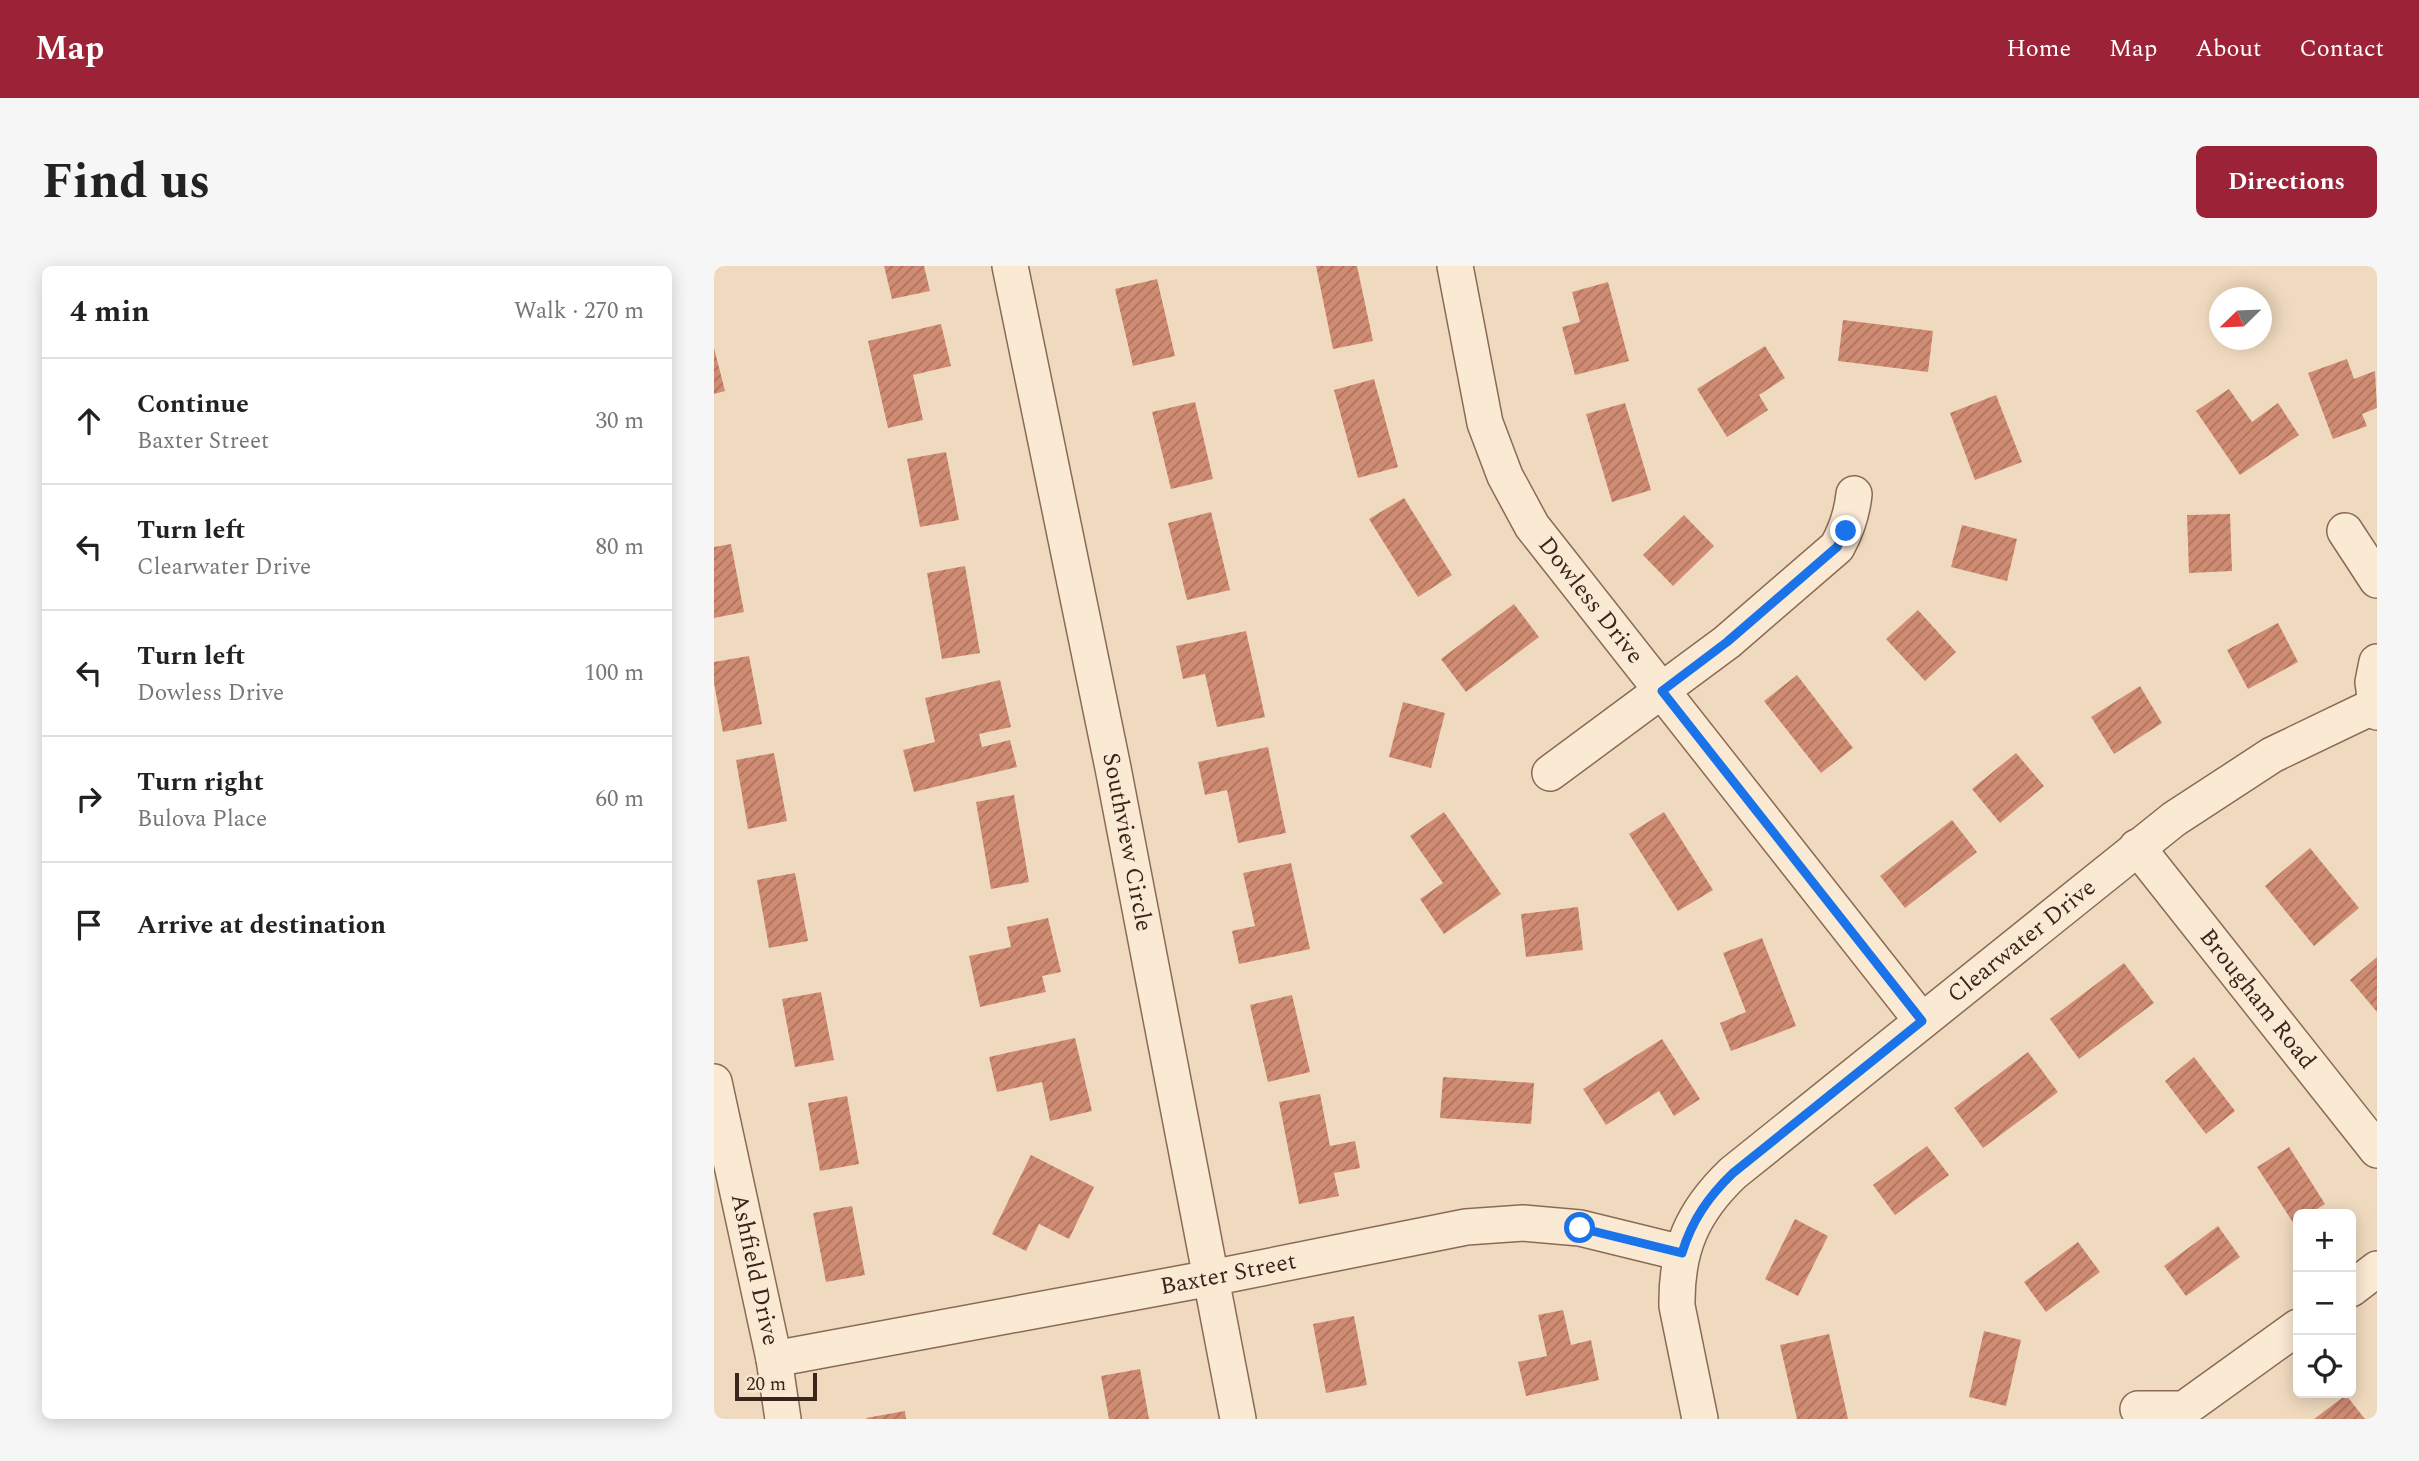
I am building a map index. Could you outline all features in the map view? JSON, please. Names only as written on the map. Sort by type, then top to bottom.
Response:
[{"type":"street","name":"Southview Circle","points":[[1010,266],[1113,768],[1238,1419]]},
{"type":"street","name":"Dowless Drive","points":[[1455,266],[1485,423],[1505,476],[1532,526],[1922,1021]]},
{"type":"street","points":[[1550,773],[1727,642],[1837,547],[1852,513],[1854,494]]},
{"type":"street","points":[[2345,531],[2377,580]]},
{"type":"street","name":"Clearwater Drive","points":[[1700,1419],[1677,1306],[1676,1287],[1682,1253],[1694,1221],[1715,1190],[2174,819],[2272,755],[2376,709],[2372,682],[2377,662]]},
{"type":"street","name":"Brougham Road","points":[[2137,847],[2377,1150]]},
{"type":"street","name":"Ashfield Drive","points":[[714,1082],[774,1359],[783,1419]]},
{"type":"street","name":"Baxter Street","points":[[774,1359],[1211,1278],[1466,1227],[1523,1223],[1580,1228],[1682,1253]]},
{"type":"street","points":[[2356,1285],[2377,1269]]},
{"type":"street","points":[[2138,1409],[2184,1409],[2293,1331]]},
{"type":"building","points":[[884,266],[924,266],[930,291],[892,299]]},
{"type":"building","points":[[1316,266],[1357,266],[1373,341],[1333,349]]},
{"type":"building","points":[[1157,279],[1175,356],[1133,366],[1115,289]]},
{"type":"building","points":[[1608,282],[1629,361],[1575,375],[1562,327],[1580,322],[1572,292]]},
{"type":"building","points":[[1843,320],[1933,331],[1928,372],[1838,361]]},
{"type":"building","points":[[941,324],[951,366],[913,375],[923,420],[888,428],[868,341]]},
{"type":"building","points":[[1765,346],[1785,378],[1759,395],[1768,410],[1727,437],[1697,389]]},
{"type":"building","points":[[714,348],[725,391],[714,394]]},
{"type":"building","points":[[2347,359],[2354,379],[2375,371],[2377,408],[2362,414],[2367,426],[2333,439],[2308,373]]},
{"type":"building","points":[[1374,379],[1398,467],[1358,478],[1334,390]]},
{"type":"building","points":[[2229,389],[2252,422],[2278,403],[2299,435],[2240,475],[2196,411]]},
{"type":"building","points":[[1996,395],[2022,462],[1975,480],[1950,413]]},
{"type":"building","points":[[1195,402],[1213,479],[1171,489],[1152,412]]},
{"type":"building","points":[[1625,403],[1651,490],[1612,502],[1586,414]]},
{"type":"building","points":[[946,452],[959,520],[920,527],[907,459]]},
{"type":"building","points":[[1404,498],[1452,575],[1418,597],[1369,519]]},
{"type":"building","points":[[1211,512],[1230,590],[1187,600],[1168,523]]},
{"type":"building","points":[[2230,514],[2232,571],[2189,573],[2187,515]]},
{"type":"building","points":[[1684,515],[1714,546],[1673,586],[1643,555]]},
{"type":"building","points":[[1962,525],[2017,539],[2007,581],[1951,567]]},
{"type":"building","points":[[731,544],[744,612],[714,618],[714,547]]},
{"type":"building","points":[[965,566],[980,653],[942,659],[927,573]]},
{"type":"building","points":[[1514,604],[1539,637],[1466,692],[1441,659]]},
{"type":"building","points":[[1918,610],[1956,652],[1925,681],[1886,639]]},
{"type":"building","points":[[2278,623],[2298,662],[2248,689],[2227,650]]},
{"type":"building","points":[[1246,631],[1265,717],[1217,727],[1205,674],[1183,679],[1176,646]]},
{"type":"building","points":[[749,656],[762,724],[723,732],[714,683],[714,662]]},
{"type":"building","points":[[1797,675],[1853,748],[1821,773],[1764,701]]},
{"type":"building","points":[[1000,680],[1011,727],[979,734],[982,747],[1010,740],[1017,767],[914,792],[903,750],[935,742],[925,698]]},
{"type":"building","points":[[2140,686],[2162,723],[2114,754],[2091,717]]},
{"type":"building","points":[[1403,702],[1445,713],[1431,768],[1389,757]]},
{"type":"building","points":[[1268,747],[1286,833],[1238,843],[1227,790],[1205,795],[1198,762]]},
{"type":"building","points":[[774,753],[787,821],[748,829],[736,760]]},
{"type":"building","points":[[2016,753],[2044,786],[2000,823],[1972,789]]},
{"type":"building","points":[[1014,795],[1029,882],[991,889],[976,802]]},
{"type":"building","points":[[1444,812],[1501,894],[1444,934],[1420,899],[1443,883],[1410,836]]},
{"type":"building","points":[[1664,812],[1713,890],[1678,911],[1629,834]]},
{"type":"building","points":[[1952,820],[1977,852],[1905,908],[1880,876]]},
{"type":"building","points":[[2310,848],[2359,908],[2314,946],[2265,886]]},
{"type":"building","points":[[1291,863],[1310,949],[1239,964],[1232,931],[1255,926],[1243,873]]},
{"type":"building","points":[[795,873],[808,941],[769,948],[757,880]]},
{"type":"building","points":[[1578,907],[1583,950],[1526,957],[1521,914]]},
{"type":"building","points":[[1048,918],[1061,972],[1042,976],[1046,992],[980,1007],[969,956],[1011,947],[1007,927]]},
{"type":"building","points":[[1762,938],[1796,1026],[1731,1051],[1720,1023],[1746,1012],[1723,953]]},
{"type":"building","points":[[2377,957],[2377,1012],[2350,980]]},
{"type":"building","points":[[2124,963],[2154,1003],[2079,1059],[2050,1019]]},
{"type":"building","points":[[821,992],[834,1060],[795,1067],[782,999]]},
{"type":"building","points":[[1292,995],[1310,1072],[1268,1082],[1250,1005]]},
{"type":"building","points":[[1075,1038],[1092,1111],[1050,1121],[1042,1082],[997,1092],[989,1057]]},
{"type":"building","points":[[1662,1039],[1700,1099],[1674,1116],[1659,1091],[1606,1125],[1583,1089]]},
{"type":"building","points":[[2028,1052],[2058,1092],[1983,1148],[1954,1108]]},
{"type":"building","points":[[2194,1057],[2235,1111],[2206,1134],[2165,1081]]},
{"type":"building","points":[[1443,1077],[1534,1083],[1531,1124],[1440,1118]]},
{"type":"building","points":[[1320,1094],[1330,1146],[1355,1141],[1360,1168],[1334,1173],[1339,1196],[1299,1204],[1279,1102]]},
{"type":"building","points":[[847,1096],[859,1164],[820,1171],[808,1103]]},
{"type":"building","points":[[1927,1146],[1949,1175],[1895,1215],[1873,1185]]},
{"type":"building","points":[[2289,1147],[2325,1204],[2317,1209],[2293,1209],[2293,1222],[2257,1167]]},
{"type":"building","points":[[1031,1155],[1094,1187],[1069,1239],[1039,1224],[1026,1251],[992,1234]]},
{"type":"building","points":[[852,1206],[865,1275],[826,1282],[813,1213]]},
{"type":"building","points":[[1795,1219],[1828,1236],[1798,1296],[1765,1279]]},
{"type":"building","points":[[2218,1226],[2240,1257],[2186,1296],[2164,1266]]},
{"type":"building","points":[[2078,1242],[2100,1272],[2046,1312],[2024,1282]]},
{"type":"building","points":[[1563,1310],[1571,1345],[1591,1340],[1599,1380],[1526,1396],[1518,1362],[1547,1356],[1538,1315]]},
{"type":"building","points":[[1354,1316],[1367,1385],[1326,1393],[1313,1324]]},
{"type":"building","points":[[1984,1331],[2021,1340],[2006,1406],[1969,1397]]},
{"type":"building","points":[[1829,1334],[1848,1419],[1797,1419],[1780,1345]]},
{"type":"building","points":[[1140,1369],[1149,1419],[1109,1419],[1101,1376]]},
{"type":"building","points":[[2342,1398],[2348,1398],[2365,1419],[2314,1419]]},
{"type":"building","points":[[905,1411],[906,1419],[866,1418]]},
{"type":"route","points":[[1580,1228],[1682,1253],[1694,1221],[1715,1190],[1922,1021],[1662,691],[1727,642],[1837,547],[1846,531]]}]
